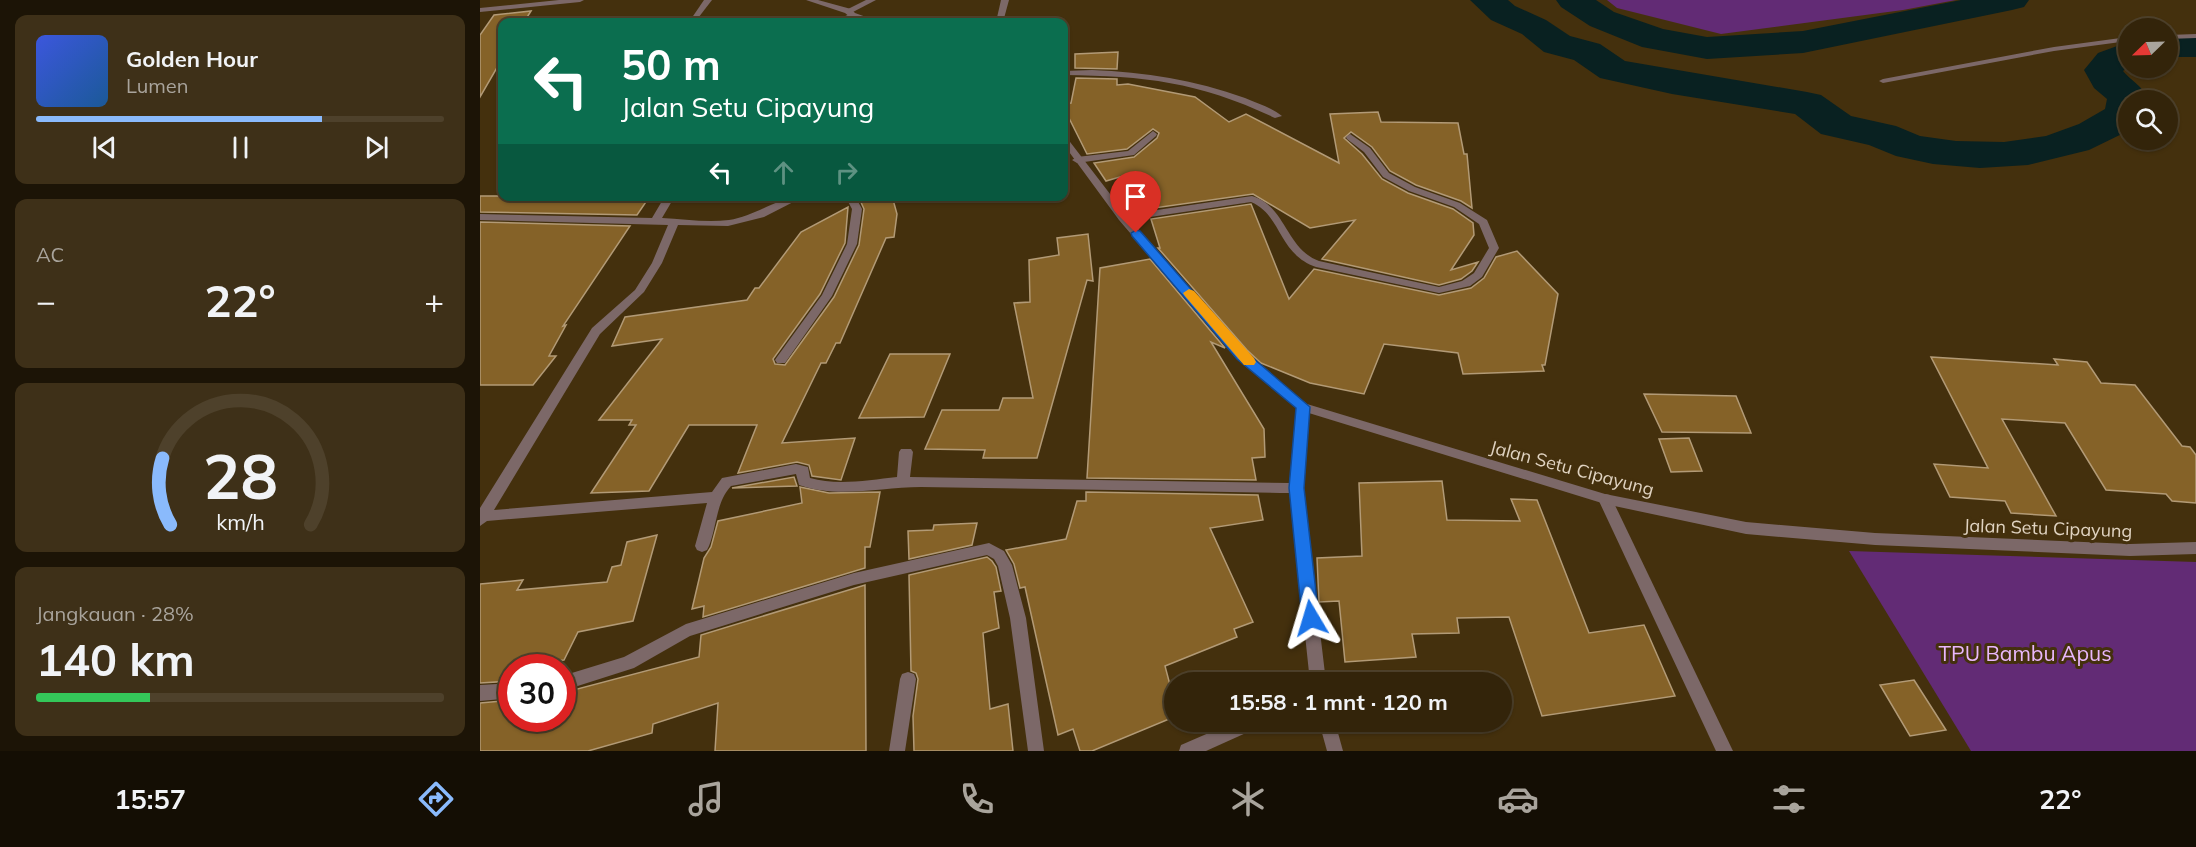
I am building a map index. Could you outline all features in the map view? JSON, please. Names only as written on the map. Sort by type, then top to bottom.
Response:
[{"type":"street","points":[[480,10],[580,0]]},
{"type":"street","points":[[695,18],[708,0]]},
{"type":"street","points":[[810,0],[864,18]]},
{"type":"street","points":[[842,18],[872,0]]},
{"type":"street","points":[[1000,18],[1005,0]]},
{"type":"street","points":[[2178,37],[2196,36]]},
{"type":"street","points":[[1883,81],[2054,49],[2118,40]]},
{"type":"street","points":[[1068,73],[1133,73],[1196,84],[1228,94],[1278,116]]},
{"type":"street","points":[[1077,160],[1131,153],[1153,134]]},
{"type":"street","points":[[1122,218],[1252,199],[1262,202],[1269,208],[1289,242],[1302,257],[1320,266],[1439,290],[1466,284],[1478,275],[1494,248],[1483,222],[1457,206],[1412,189],[1386,175],[1367,150],[1350,137]]},
{"type":"street","name":"Jalan Setu Cipayung","points":[[1068,146],[1122,218],[1241,355],[1303,407],[1605,499],[1746,528],[1875,539],[2130,549],[2196,548]]},
{"type":"street","points":[[655,221],[667,201]]},
{"type":"street","points":[[481,219],[717,223],[739,221],[789,201]]},
{"type":"street","points":[[781,360],[827,296],[852,244],[857,209],[853,201]]},
{"type":"street","points":[[481,518],[596,331],[639,292],[657,263],[674,222]]},
{"type":"street","points":[[1303,407],[1296,488],[1317,672]]},
{"type":"street","points":[[903,482],[906,452]]},
{"type":"street","points":[[702,546],[720,488],[727,482],[796,469],[803,471],[804,481],[811,485],[852,486],[903,482],[1296,488]]},
{"type":"street","points":[[481,518],[717,497]]},
{"type":"street","points":[[1605,499],[1725,751]]},
{"type":"street","points":[[576,680],[628,663],[686,631],[854,579],[989,549],[999,555],[1005,565],[1018,618],[1036,751]]},
{"type":"street","points":[[897,751],[908,679]]},
{"type":"street","points":[[480,693],[498,691]]},
{"type":"street","points":[[1187,751],[1229,732]]},
{"type":"street","points":[[1330,732],[1335,751]]},
{"type":"green space","points":[[1607,0],[1956,0],[1903,10],[1721,34],[1617,8]]},
{"type":"green space","name":"TPU Bambu Apus","points":[[1849,551],[2196,562],[2196,751],[1971,751]]},
{"type":"building","points":[[531,11],[527,18],[498,18],[498,66],[480,97],[480,35],[494,15]]},
{"type":"building","points":[[1118,52],[1117,69],[1075,68],[1075,54]]},
{"type":"building","points":[[1076,78],[1117,79],[1117,85],[1128,84],[1195,97],[1229,122],[1246,114],[1339,163],[1330,114],[1378,112],[1381,122],[1458,123],[1464,154],[1467,154],[1472,208],[1461,201],[1416,185],[1390,171],[1372,147],[1351,132],[1344,138],[1362,154],[1382,179],[1408,193],[1453,209],[1473,223],[1474,235],[1451,270],[1478,262],[1472,271],[1461,279],[1439,285],[1322,259],[1355,220],[1310,228],[1253,194],[1147,209],[1123,176],[1106,181],[1094,163],[1134,157],[1157,138],[1159,133],[1153,129],[1127,149],[1087,154],[1068,116],[1068,103],[1071,103]]},
{"type":"building","points":[[480,196],[498,196],[498,201],[647,201],[637,215],[480,212]]},
{"type":"building","points":[[860,201],[893,201],[897,214],[894,237],[886,238],[840,343],[836,343],[826,363],[821,363],[782,443],[855,438],[841,480],[812,476],[809,465],[797,462],[738,473],[757,425],[689,425],[649,491],[591,493],[636,425],[629,425],[632,420],[599,420],[662,339],[612,346],[625,317],[747,300],[755,288],[759,288],[801,232],[848,207],[845,243],[820,294],[773,359],[775,364],[785,365],[834,297],[859,245],[864,209]]},
{"type":"building","points":[[1251,204],[1289,299],[1314,269],[1439,295],[1471,288],[1484,278],[1496,257],[1517,251],[1558,294],[1545,365],[1542,365],[1544,371],[1463,374],[1458,353],[1384,344],[1364,394],[1310,383],[1261,363],[1158,248],[1160,248],[1151,219]]},
{"type":"building","points":[[480,222],[630,226],[563,326],[566,325],[549,356],[556,356],[533,385],[480,385]]},
{"type":"building","points":[[1088,234],[1093,281],[1087,280],[1037,458],[983,458],[985,450],[925,449],[942,410],[999,410],[1003,398],[1033,398],[1014,303],[1030,302],[1029,260],[1059,255],[1057,238]]},
{"type":"building","points":[[1150,259],[1225,348],[1211,342],[1264,429],[1265,457],[1252,458],[1256,480],[1087,478],[1100,268]]},
{"type":"building","points":[[890,354],[950,354],[924,417],[859,418]]},
{"type":"building","points":[[1931,357],[2058,365],[2054,359],[2087,362],[2101,383],[2135,385],[2182,446],[2190,447],[2196,455],[2196,503],[2172,501],[2166,494],[2106,490],[2065,423],[2002,419],[2056,516],[2011,513],[2005,501],[1950,497],[1934,464],[1988,468]]},
{"type":"building","points":[[1644,394],[1736,396],[1751,433],[1662,432]]},
{"type":"building","points":[[1689,438],[1702,471],[1671,472],[1659,439]]},
{"type":"building","points":[[794,477],[797,486],[732,488]]},
{"type":"building","points":[[1442,481],[1447,520],[1520,521],[1511,499],[1537,500],[1589,633],[1644,625],[1675,696],[1542,716],[1509,617],[1457,618],[1459,633],[1412,634],[1416,657],[1345,662],[1339,601],[1319,602],[1317,558],[1362,556],[1359,483]]},
{"type":"building","points":[[800,487],[829,493],[880,492],[870,547],[865,547],[865,568],[703,617],[704,606],[692,609],[704,558],[711,547],[718,521],[802,503]]},
{"type":"building","points":[[1086,492],[1258,495],[1263,520],[1210,528],[1253,622],[1234,629],[1237,637],[1165,666],[1164,721],[1092,751],[1080,751],[1073,729],[1058,735],[1025,587],[1020,588],[1014,564],[1006,550],[1066,539],[1077,501],[1086,501]]},
{"type":"building","points":[[977,523],[972,545],[909,559],[908,531],[933,530],[934,525]]},
{"type":"building","points":[[657,535],[633,621],[578,632],[567,654],[498,654],[498,682],[480,683],[480,584],[523,580],[517,590],[607,582],[612,567],[621,565],[627,542]]},
{"type":"building","points":[[987,557],[996,567],[1001,591],[994,592],[999,628],[983,633],[990,709],[1008,704],[1013,751],[914,751],[913,716],[918,679],[916,673],[911,671],[909,575]]},
{"type":"building","points":[[865,585],[866,751],[715,751],[718,703],[653,724],[652,733],[588,751],[480,751],[480,703],[498,701],[498,732],[576,732],[576,689],[699,657],[701,635]]},
{"type":"building","points":[[1914,680],[1946,730],[1910,736],[1880,685]]},
{"type":"waterway","points":[[1487,0],[1503,13],[1534,27],[1557,44],[1587,52],[1613,70],[1807,104],[1836,125],[1881,135],[1911,147],[1956,154],[2004,155],[2051,148],[2094,133],[2113,123],[2125,110],[2127,96],[2108,80],[2103,70],[2111,61],[2118,58]]},
{"type":"waterway","points":[[1573,0],[1602,19],[1655,39],[1707,48],[1803,42],[2012,0]]},
{"type":"waterway","points":[[2178,46],[2196,46]]},
{"type":"slow traffic","points":[[1189,293],[1249,362]]},
{"type":"route","points":[[1136,233],[1241,355],[1303,407],[1296,488],[1311,618]]}]
